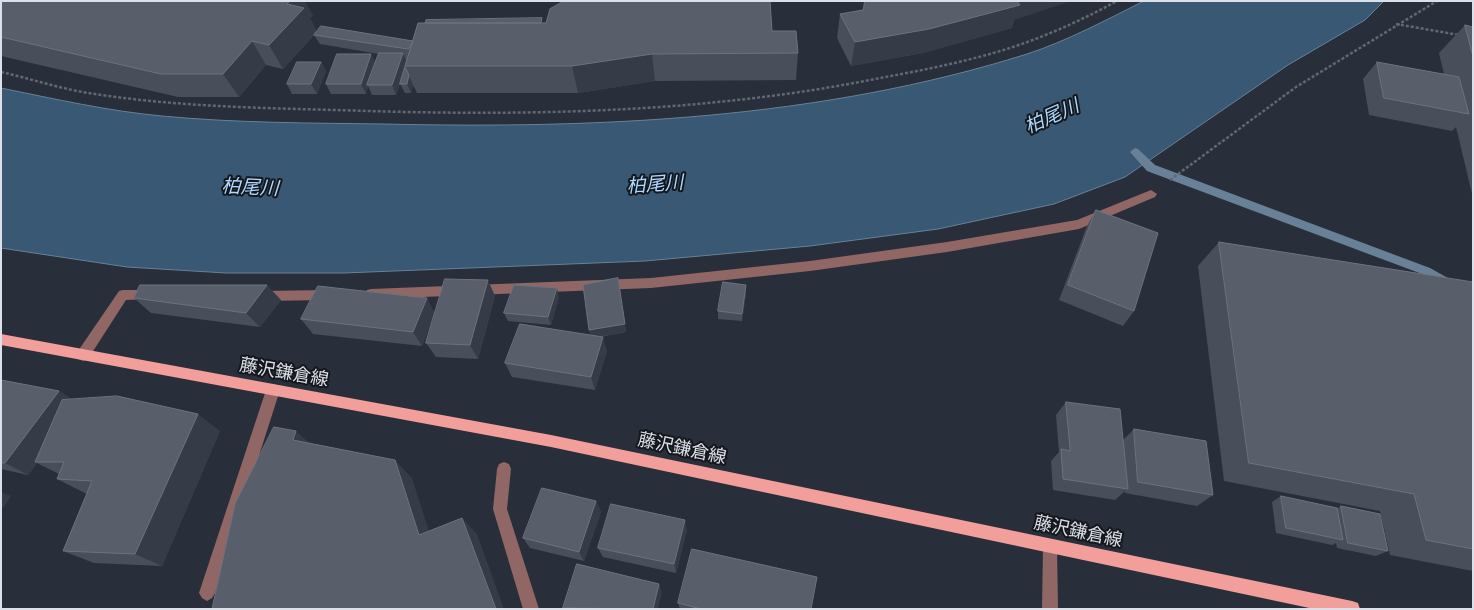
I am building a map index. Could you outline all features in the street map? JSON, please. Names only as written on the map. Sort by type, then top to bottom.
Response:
[{"type":"main road","name":"藤沢鎌倉線","points":[[1,339],[551,440],[1352,609]]},
{"type":"lane","points":[[360,294],[651,282],[810,266],[947,248],[1079,224],[1151,194]]},
{"type":"lane","points":[[83,355],[123,295],[161,296]]},
{"type":"lane","points":[[247,296],[341,295]]},
{"type":"lane","points":[[208,593],[272,390]]},
{"type":"lane","points":[[504,470],[500,509],[531,609]]},
{"type":"lane","points":[[1050,546],[1050,609]]},
{"type":"path","points":[[1,72],[93,94],[199,106],[432,113],[580,111],[690,104],[811,92],[927,69],[1012,47],[1087,17],[1117,1]]},
{"type":"path","points":[[1151,194],[1269,105],[1396,24],[1437,1]]},
{"type":"path","points":[[1396,24],[1463,36]]},
{"type":"water","name":"柏尾川","points":[[1144,1],[1384,1],[1365,20],[1288,65],[1125,177],[1054,204],[938,229],[810,246],[645,261],[344,273],[226,273],[127,267],[1,248],[1,88],[142,114],[245,121],[465,125],[546,124],[628,121],[709,115],[790,106],[870,93],[949,76],[1042,49],[1086,30]]},
{"type":"building","points":[[1,1],[290,1],[287,4],[304,8],[269,45],[252,41],[223,74],[161,74],[1,37]]},
{"type":"building","points":[[564,1],[770,1],[772,31],[796,31],[798,53],[652,54],[572,66],[405,66],[418,23],[546,23],[550,9]]},
{"type":"building","points":[[865,1],[1017,1],[1020,5],[929,29],[855,42],[840,14],[863,10]]},
{"type":"building","points":[[542,18],[541,23],[425,23],[426,20]]},
{"type":"building","points":[[1465,25],[1473,27],[1473,56]]},
{"type":"building","points":[[321,26],[413,41],[408,49],[314,35]]},
{"type":"building","points":[[379,53],[403,53],[392,85],[367,85]]},
{"type":"building","points":[[337,54],[371,54],[361,84],[326,84]]},
{"type":"building","points":[[297,62],[321,62],[311,84],[287,84]]},
{"type":"building","points":[[1377,62],[1459,77],[1469,114],[1384,98]]},
{"type":"building","points":[[405,67],[409,75],[407,84],[400,84]]},
{"type":"building","points":[[1096,210],[1158,233],[1134,311],[1068,285]]},
{"type":"building","points":[[1219,242],[1473,282],[1473,549],[1426,540],[1414,494],[1249,463]]},
{"type":"building","points":[[618,278],[625,324],[589,330],[583,285]]},
{"type":"building","points":[[445,279],[488,280],[470,345],[426,343]]},
{"type":"building","points":[[723,282],[746,285],[742,314],[718,311]]},
{"type":"building","points":[[140,285],[267,285],[246,313],[134,298]]},
{"type":"building","points":[[514,285],[557,288],[548,317],[504,313]]},
{"type":"building","points":[[318,286],[427,298],[413,332],[301,319]]},
{"type":"building","points":[[520,324],[603,337],[591,377],[505,363]]},
{"type":"building","points":[[1,380],[59,391],[5,463],[1,463]]},
{"type":"building","points":[[117,396],[198,414],[135,554],[63,551],[92,481],[57,479],[64,462],[35,462],[62,400]]},
{"type":"building","points":[[1066,402],[1120,409],[1128,489],[1063,479],[1061,449],[1070,451]]},
{"type":"building","points":[[274,427],[296,431],[293,440],[395,460],[419,535],[462,518],[496,609],[212,609],[235,504]]},
{"type":"building","points":[[1134,429],[1206,441],[1213,495],[1138,482]]},
{"type":"building","points":[[542,488],[596,501],[579,552],[523,538]]},
{"type":"building","points":[[1281,496],[1337,508],[1343,540],[1286,528]]},
{"type":"building","points":[[611,504],[685,520],[674,564],[598,548]]},
{"type":"building","points":[[1341,506],[1380,514],[1388,551],[1348,543]]},
{"type":"building","points":[[692,549],[817,577],[811,609],[701,609],[678,603]]},
{"type":"building","points":[[577,564],[659,584],[653,609],[563,608]]},
{"type":"waterway","points":[[1135,152],[1151,168],[1426,271],[1473,298]]}]
